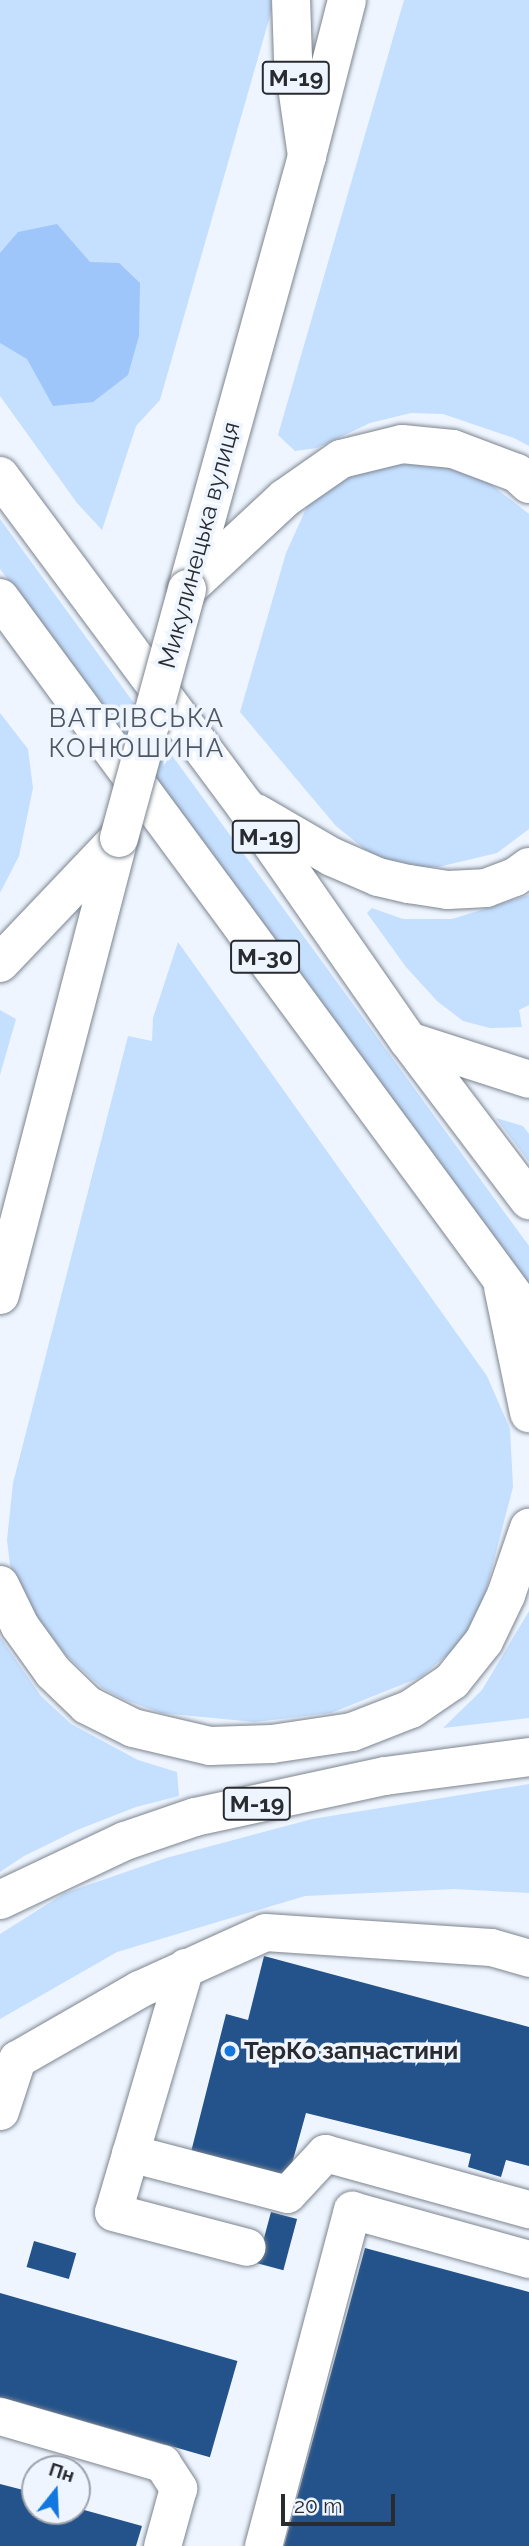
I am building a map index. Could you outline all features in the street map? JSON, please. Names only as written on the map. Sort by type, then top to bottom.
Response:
[{"type":"main road","name":"М-19","points":[[291,0],[293,59],[307,156]]},
{"type":"main road","name":"Микулинецька вулиця","points":[[0,1295],[119,838],[307,156],[347,0]]},
{"type":"main road","points":[[187,589],[285,498],[341,459],[402,444],[453,449],[517,473],[529,484]]},
{"type":"main road","name":"М-19","points":[[0,476],[246,807],[408,1040],[529,1200]]},
{"type":"main road","name":"М-30","points":[[0,598],[529,1316]]},
{"type":"main road","points":[[0,642],[41,654]]},
{"type":"main road","points":[[246,807],[332,857],[378,877],[409,884],[448,890],[486,888],[529,867]]},
{"type":"main road","points":[[0,963],[119,838]]},
{"type":"main road","points":[[502,1278],[529,1413]]},
{"type":"main road","points":[[0,1585],[20,1626],[53,1672],[87,1705],[133,1728],[210,1746],[272,1744],[352,1732],[411,1709],[452,1681],[484,1641],[506,1595],[529,1528]]},
{"type":"main road","name":"М-19","points":[[0,1900],[125,1840],[195,1817],[384,1776],[529,1758]]},
{"type":"lane","points":[[408,1040],[529,1079]]},
{"type":"lane","points":[[0,2111],[17,2059],[139,1989],[265,1932],[491,1947],[529,1958]]},
{"type":"lane","points":[[185,1967],[113,2213],[247,2247]]},
{"type":"lane","points":[[130,2152],[287,2194],[325,2153],[529,2209]]},
{"type":"lane","points":[[263,2546],[352,2210],[529,2259]]},
{"type":"lane","points":[[0,2416],[162,2463],[178,2488],[162,2546]]},
{"type":"shaded area","points":[[0,0],[271,0],[272,9],[160,400],[136,426],[102,530],[77,503],[0,396]]},
{"type":"shaded area","points":[[404,0],[529,0],[529,446],[514,438],[443,414],[411,413],[370,423],[317,448],[295,451],[278,435]]},
{"type":"shaded area","points":[[57,224],[90,262],[119,263],[140,283],[139,336],[128,375],[93,402],[53,406],[27,359],[0,343],[0,253],[18,232]]},
{"type":"shaded area","points":[[412,462],[450,465],[488,482],[529,514],[529,829],[497,853],[438,867],[406,866],[372,855],[336,826],[240,712],[286,553],[309,502],[353,475]]},
{"type":"shaded area","points":[[0,519],[529,1246],[529,1289],[0,569]]},
{"type":"shaded area","points":[[0,713],[28,749],[33,788],[19,856],[0,893]]},
{"type":"shaded area","points":[[529,895],[529,1005],[519,1010],[522,1027],[490,1028],[463,1021],[437,1001],[406,967],[367,913],[372,908],[403,919],[452,919]]},
{"type":"shaded area","points":[[178,942],[487,1376],[510,1429],[513,1487],[482,1606],[461,1643],[421,1677],[331,1713],[255,1722],[161,1713],[123,1699],[102,1688],[66,1655],[32,1611],[10,1565],[7,1540],[13,1483],[128,1036],[152,1041],[153,1018]]},
{"type":"shaded area","points":[[0,1010],[16,1019],[0,1075]]},
{"type":"shaded area","points":[[496,1118],[523,1126],[529,1134],[529,1162]]},
{"type":"shaded area","points":[[529,1611],[529,1718],[443,1728],[482,1690]]},
{"type":"shaded area","points":[[0,1637],[41,1696],[71,1724],[138,1760],[177,1772],[179,1796],[136,1807],[77,1830],[24,1856],[0,1872]]},
{"type":"shaded area","points":[[529,1784],[529,1893],[455,1889],[305,1896],[117,1952],[0,2019],[0,1934],[65,1893],[166,1858],[312,1819]]},
{"type":"building","points":[[264,1956],[529,2027],[529,2166],[506,2160],[501,2177],[468,2167],[471,2154],[306,2113],[288,2178],[191,2152],[226,2014],[248,2020]]},
{"type":"building","points":[[271,2212],[297,2219],[283,2270],[257,2263]]},
{"type":"building","points":[[34,2241],[76,2253],[69,2279],[27,2267]]},
{"type":"building","points":[[365,2248],[529,2292],[529,2546],[284,2546]]},
{"type":"building","points":[[0,2293],[237,2361],[210,2457],[0,2397]]},
{"type":"building","points":[[0,2484],[21,2489],[21,2525],[91,2525],[91,2512],[142,2526],[136,2546],[0,2546]]},
{"type":"place","name":"ТерКо запчастини","points":[[230,2051]]},
{"type":"district","name":"ВАТРІВСЬКА КОНЮШИНА","points":[[137,734]]}]
